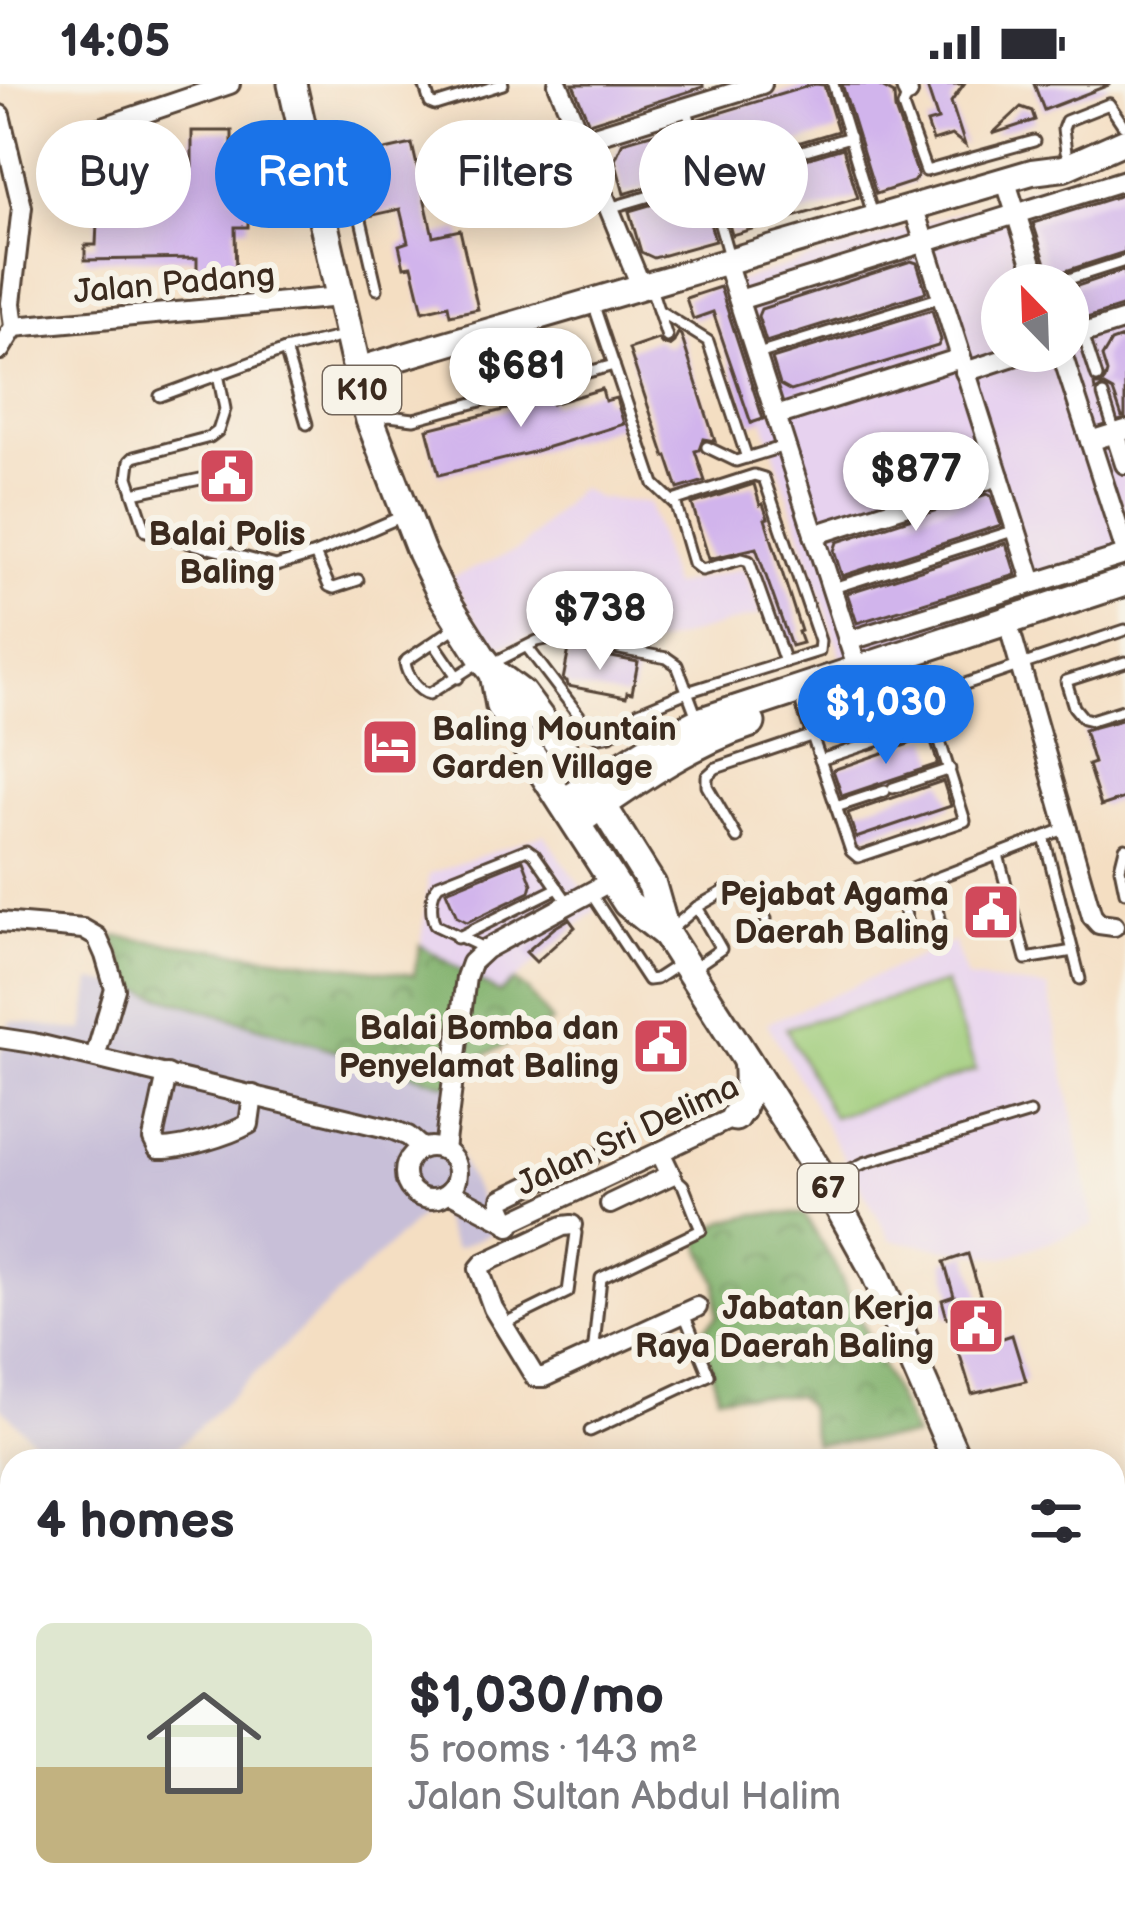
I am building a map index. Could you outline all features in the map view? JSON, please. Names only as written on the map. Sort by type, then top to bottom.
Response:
[{"type":"main road","name":"K10","points":[[292,84],[300,120]]},
{"type":"main road","name":"K10","points":[[324,228],[370,420],[405,515],[441,593],[489,666],[521,694],[595,796]]},
{"type":"main road","points":[[569,813],[714,737],[802,706],[860,678],[1125,582]]},
{"type":"main road","points":[[595,796],[616,770],[699,722],[1012,637],[1125,600]]},
{"type":"main road","name":"K10","points":[[489,666],[500,706],[569,813]]},
{"type":"main road","points":[[564,751],[590,765],[616,770]]},
{"type":"main road","name":"67","points":[[595,796],[652,885],[658,928]]},
{"type":"main road","name":"67","points":[[569,813],[601,886],[658,928],[825,1182],[884,1290],[952,1449]]},
{"type":"main road","points":[[735,1117],[748,1088],[746,1061]]},
{"type":"street","points":[[124,120],[230,84]]},
{"type":"street","points":[[559,84],[573,120]]},
{"type":"street","points":[[615,130],[686,108],[726,89],[762,84]]},
{"type":"street","points":[[0,115],[22,207],[11,303],[14,327],[0,350]]},
{"type":"street","points":[[1032,172],[1066,152],[1124,130]]},
{"type":"street","points":[[357,370],[1005,179],[1064,167],[1124,130]]},
{"type":"street","points":[[1005,179],[1032,264]]},
{"type":"street","points":[[739,300],[1125,180]]},
{"type":"street","points":[[913,206],[1034,584]]},
{"type":"street","points":[[615,221],[645,285]]},
{"type":"street","points":[[728,261],[860,678]]},
{"type":"street","name":"Jalan Padang","points":[[14,327],[340,297]]},
{"type":"street","points":[[1089,332],[1125,320]]},
{"type":"street","points":[[776,416],[981,361]]},
{"type":"street","points":[[848,641],[1125,552],[1068,372]]},
{"type":"street","points":[[1090,441],[1120,431],[1125,464]]},
{"type":"street","points":[[814,536],[999,476]]},
{"type":"street","points":[[1012,637],[1092,916],[1099,924],[1119,925]]},
{"type":"street","points":[[444,1150],[471,963],[563,896],[601,886]]},
{"type":"street","points":[[0,922],[83,929],[97,937],[115,989],[95,1058]]},
{"type":"street","points":[[0,1038],[391,1129],[422,1148]]},
{"type":"street","points":[[167,1074],[153,1139],[158,1149],[172,1150],[239,1130],[249,1124],[253,1095]]},
{"type":"street","name":"Jalan Sri Delima","points":[[508,1222],[772,1100]]},
{"type":"street","points":[[422,1148],[444,1150],[455,1162],[454,1186],[443,1196],[428,1199],[410,1189],[404,1169],[410,1156],[422,1148]]},
{"type":"street","points":[[610,1204],[671,1174],[660,1152]]},
{"type":"street","points":[[519,1246],[502,1199],[590,1156]]},
{"type":"street","points":[[448,1192],[508,1222]]},
{"type":"street","points":[[572,1226],[519,1246],[478,1269],[533,1375],[538,1378],[690,1310]]},
{"type":"lane","points":[[424,84],[435,105],[502,84]]},
{"type":"lane","points":[[833,84],[874,218]]},
{"type":"lane","points":[[906,88],[904,110],[924,169],[932,171],[1034,141]]},
{"type":"lane","points":[[686,108],[690,120]]},
{"type":"lane","points":[[808,149],[850,137]]},
{"type":"lane","points":[[954,164],[963,192]]},
{"type":"lane","points":[[363,228],[377,289]]},
{"type":"lane","points":[[720,228],[728,261]]},
{"type":"lane","points":[[1089,273],[1125,261]]},
{"type":"lane","points":[[645,285],[667,337]]},
{"type":"lane","points":[[756,355],[942,297]]},
{"type":"lane","points":[[592,301],[654,484],[673,501],[693,563],[698,569],[749,561],[785,662]]},
{"type":"lane","points":[[658,310],[708,341],[747,458]]},
{"type":"lane","points":[[507,326],[527,388]]},
{"type":"lane","points":[[160,396],[285,350],[349,335]]},
{"type":"lane","points":[[285,350],[307,424]]},
{"type":"lane","points":[[1089,361],[1097,377]]},
{"type":"lane","points":[[370,420],[414,419],[614,365]]},
{"type":"lane","points":[[218,374],[225,409],[218,431],[130,461],[128,477],[143,525],[152,534],[268,566],[284,565],[405,515]]},
{"type":"lane","points":[[1102,394],[1120,431]]},
{"type":"lane","points":[[707,447],[731,460],[785,446]]},
{"type":"lane","points":[[134,493],[234,472]]},
{"type":"lane","points":[[527,647],[599,737],[610,735],[639,712],[687,692],[821,649],[762,476],[673,501]]},
{"type":"lane","points":[[832,589],[1016,530]]},
{"type":"lane","points":[[787,544],[814,536]]},
{"type":"lane","points":[[315,554],[329,586],[358,580]]},
{"type":"lane","points":[[814,622],[839,614]]},
{"type":"lane","points":[[460,624],[405,663],[420,690],[429,694],[546,638],[566,637],[667,658],[677,665],[699,722]]},
{"type":"lane","points":[[737,838],[707,786],[710,771],[1125,630]]},
{"type":"lane","points":[[434,643],[458,678]]},
{"type":"lane","points":[[1059,652],[1074,707],[1083,718],[1124,710]]},
{"type":"lane","points":[[1066,681],[1125,662]]},
{"type":"lane","points":[[802,706],[851,851],[862,857],[963,823],[965,812],[926,697]]},
{"type":"lane","points":[[820,760],[934,722]]},
{"type":"lane","points":[[836,807],[950,769]]},
{"type":"lane","points":[[932,880],[942,928],[910,935],[900,894],[932,880],[1067,828]]},
{"type":"lane","points":[[1045,837],[1080,979]]},
{"type":"lane","points":[[1125,848],[1120,868],[1125,892]]},
{"type":"lane","points":[[457,938],[563,896],[526,849],[439,884],[434,891],[437,928],[457,938],[486,949]]},
{"type":"lane","points":[[998,855],[1024,956],[1030,960],[1073,951]]},
{"type":"lane","points":[[601,886],[622,940],[650,981],[721,949],[697,907]]},
{"type":"lane","points":[[622,940],[658,928],[728,888],[744,890],[766,919]]},
{"type":"lane","points":[[825,1182],[864,1163],[1030,1113]]},
{"type":"lane","points":[[592,1355],[601,1278],[701,1230],[683,1185],[671,1174]]},
{"type":"lane","points":[[503,1324],[568,1292],[576,1233],[572,1226]]},
{"type":"lane","points":[[590,1431],[709,1376],[690,1310]]},
{"type":"shaded area","points":[[1125,160],[1125,570],[843,662],[720,287]]},
{"type":"shaded area","points":[[579,488],[597,498],[649,503],[672,586],[743,568],[762,614],[644,647],[567,627],[493,648],[451,578],[520,549]]},
{"type":"shaded area","points":[[544,834],[596,909],[499,994],[421,945],[429,874]]},
{"type":"shaded area","points":[[954,942],[967,978],[1048,988],[1094,1225],[1004,1258],[891,1240],[767,1023]]},
{"type":"shaded area","points":[[91,981],[123,985],[454,1087],[447,1127],[494,1232],[455,1249],[434,1203],[176,1449],[41,1449],[0,1406],[0,1054],[10,1021],[84,1031]]},
{"type":"green space","points":[[113,936],[414,975],[420,945],[499,993],[514,981],[552,1022],[459,1068],[454,1087],[123,985],[124,964]]},
{"type":"green space","points":[[945,983],[976,1070],[833,1117],[786,1028]]},
{"type":"green space","points":[[757,1214],[804,1214],[834,1263],[915,1437],[815,1444],[807,1406],[797,1396],[718,1395],[701,1331],[717,1316],[717,1283],[697,1238],[725,1221]]},
{"type":"building","points":[[573,84],[703,84],[598,120],[588,120]]},
{"type":"building","points":[[815,84],[824,85],[838,131],[808,140],[808,120],[699,119]]},
{"type":"building","points":[[842,84],[876,84],[894,94],[918,175],[913,182],[876,194]]},
{"type":"building","points":[[926,84],[964,84],[951,102],[965,145],[952,135],[933,141],[927,123],[938,120]]},
{"type":"building","points":[[1034,84],[1109,84],[1109,85],[1044,110]]},
{"type":"building","points":[[1021,107],[1032,111],[1035,120],[992,134]]},
{"type":"building","points":[[192,131],[215,131],[215,228],[235,228],[236,285],[197,285],[197,258],[85,260],[85,245],[96,245],[97,228],[191,228]]},
{"type":"building","points":[[639,137],[639,190],[624,194],[615,160],[623,142]]},
{"type":"building","points":[[412,144],[415,228],[431,228],[433,236],[460,230],[478,309],[450,315],[448,305],[423,311],[412,266],[404,267],[399,245],[408,242],[400,209],[391,211],[391,149]]},
{"type":"building","points":[[843,148],[858,198],[808,213],[808,158]]},
{"type":"building","points":[[1125,194],[1125,252],[1088,264],[1046,264],[1033,223]]},
{"type":"building","points":[[639,208],[639,228],[711,228],[715,241],[654,258],[641,252],[629,211]]},
{"type":"building","points":[[730,228],[756,228],[732,235]]},
{"type":"building","points":[[911,261],[917,263],[926,292],[766,342],[758,316],[761,309]]},
{"type":"building","points":[[1125,270],[1125,306],[1089,317],[1089,282]]},
{"type":"building","points":[[720,287],[763,419],[751,423],[713,312],[693,319],[686,298]]},
{"type":"building","points":[[932,310],[941,340],[938,346],[791,391],[780,385],[772,359]]},
{"type":"building","points":[[678,333],[715,441],[703,439],[695,451],[705,481],[678,489],[629,349],[658,339],[669,346]]},
{"type":"building","points":[[1125,337],[1122,417],[1113,391],[1104,386],[1095,391],[1094,385],[1105,380],[1102,357],[1111,342]]},
{"type":"building","points":[[602,389],[605,401],[616,398],[624,424],[439,475],[427,429],[549,395],[552,404]]},
{"type":"building","points":[[754,484],[801,631],[802,643],[791,646],[756,548],[709,559],[692,504]]},
{"type":"building","points":[[987,494],[1001,525],[842,576],[834,551],[837,542]]},
{"type":"building","points":[[1006,543],[1016,575],[857,623],[847,593]]},
{"type":"building","points":[[569,649],[638,662],[632,693],[627,692],[626,697],[568,686],[563,680]]},
{"type":"building","points":[[1125,719],[1125,798],[1101,806],[1088,765],[1094,763],[1084,730]]},
{"type":"building","points":[[929,737],[938,764],[842,796],[833,770]]},
{"type":"building","points":[[943,781],[951,806],[856,838],[848,813]]},
{"type":"building","points":[[523,860],[532,884],[530,892],[467,922],[457,917],[446,891]]},
{"type":"building","points":[[569,919],[575,927],[536,962],[526,952],[554,928]]},
{"type":"building","name":"Jabatan Kerja Raya Daerah Baling","points":[[968,1254],[994,1341],[1012,1335],[1026,1381],[972,1394],[959,1352],[969,1349],[958,1314],[947,1318],[942,1300],[954,1296],[944,1262]]},
{"type":"place","name":"Balai Polis Baling","points":[[227,476]]},
{"type":"place","name":"Baling Mountain Garden Village","points":[[390,747]]},
{"type":"place","name":"Pejabat Agama Daerah Baling","points":[[991,912]]},
{"type":"place","name":"Balai Bomba dan Penyelamat Baling","points":[[661,1046]]},
{"type":"place","name":"Jabatan Kerja Raya Daerah Baling","points":[[976,1326]]}]
